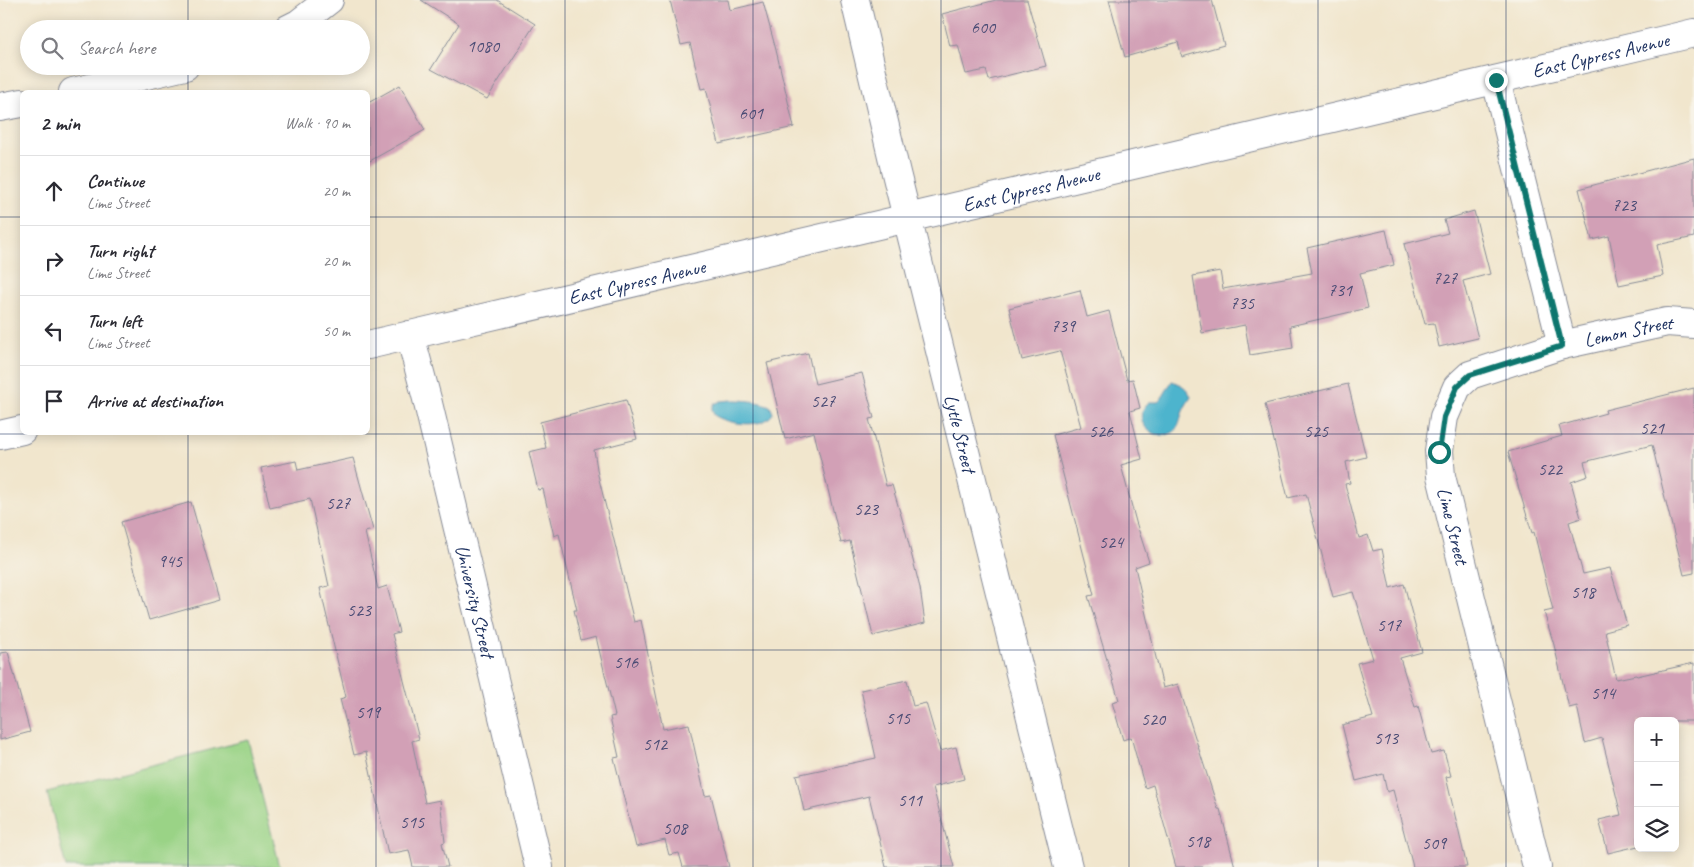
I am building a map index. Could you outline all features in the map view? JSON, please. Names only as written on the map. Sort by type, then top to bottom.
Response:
[{"type":"street","points":[[303,20],[329,0]]},
{"type":"street","name":"Lytle Street","points":[[855,0],[1068,867]]},
{"type":"street","name":"East Cypress Avenue","points":[[370,345],[1694,33]]},
{"type":"street","points":[[82,90],[146,75]]},
{"type":"street","points":[[1496,80],[1562,346]]},
{"type":"street","points":[[0,107],[20,103]]},
{"type":"street","name":"Lemon Street","points":[[1562,346],[1667,322],[1694,324]]},
{"type":"street","name":"University Street","points":[[410,335],[539,867]]},
{"type":"street","name":"Lime Street","points":[[1537,867],[1441,476],[1439,452],[1444,417],[1457,387],[1470,375],[1562,346]]},
{"type":"street","points":[[0,436],[20,431]]},
{"type":"green space","points":[[248,740],[280,867],[66,867],[47,792]]},
{"type":"water","points":[[1172,381],[1184,387],[1191,397],[1173,432],[1166,435],[1152,433],[1143,423],[1141,416],[1143,409],[1149,402],[1158,402]]},
{"type":"water","points":[[732,400],[765,404],[770,406],[773,413],[762,422],[745,424],[728,421],[714,415],[712,409],[714,404]]},
{"type":"building","points":[[421,0],[497,0],[535,24],[487,99],[431,69],[459,24]]},
{"type":"building","points":[[670,0],[728,0],[730,10],[763,2],[794,127],[719,144],[706,88],[701,89],[690,43],[681,45]]},
{"type":"building","points":[[996,0],[1027,0],[1046,66],[989,80],[986,70],[966,74],[958,45],[950,46],[942,14]]},
{"type":"building","points":[[1109,0],[1212,0],[1224,45],[1182,57],[1178,42],[1125,57]]},
{"type":"building","points":[[400,85],[425,130],[370,161],[370,102]]},
{"type":"building","points":[[1694,158],[1694,237],[1657,245],[1663,276],[1619,285],[1609,236],[1592,240],[1579,189]]},
{"type":"building","points":[[1474,211],[1490,274],[1463,281],[1478,338],[1439,347],[1434,323],[1425,324],[1404,244],[1448,233],[1444,220]]},
{"type":"building","points":[[1386,230],[1394,265],[1360,273],[1368,308],[1290,326],[1293,348],[1250,355],[1245,325],[1202,333],[1193,276],[1220,271],[1223,289],[1312,273],[1307,248]]},
{"type":"building","points":[[1080,290],[1087,317],[1109,311],[1127,380],[1133,379],[1140,408],[1130,411],[1142,459],[1121,465],[1149,562],[1135,567],[1163,688],[1178,684],[1218,809],[1220,809],[1235,867],[1176,867],[1153,785],[1145,788],[1131,737],[1123,740],[1112,702],[1119,700],[1088,596],[1094,595],[1053,435],[1081,427],[1060,351],[1022,360],[1009,308]]},
{"type":"building","points":[[808,353],[815,384],[862,373],[874,418],[869,419],[886,486],[892,485],[905,529],[920,588],[925,623],[873,636],[850,541],[841,543],[814,432],[785,439],[767,363]]},
{"type":"building","points":[[1348,384],[1366,457],[1346,462],[1350,483],[1345,484],[1359,538],[1368,535],[1373,551],[1382,549],[1390,588],[1404,584],[1422,652],[1400,658],[1415,707],[1418,706],[1431,754],[1444,751],[1451,776],[1446,777],[1467,867],[1413,867],[1393,790],[1387,792],[1383,774],[1356,781],[1342,725],[1373,717],[1357,663],[1373,659],[1353,592],[1333,597],[1306,494],[1288,498],[1265,404]]},
{"type":"building","points":[[1694,388],[1694,573],[1684,575],[1652,445],[1584,462],[1588,476],[1571,482],[1581,518],[1569,522],[1583,574],[1610,568],[1627,625],[1605,631],[1616,679],[1694,663],[1694,721],[1679,721],[1679,717],[1634,717],[1634,847],[1608,853],[1599,820],[1621,815],[1602,738],[1585,743],[1577,706],[1569,708],[1544,612],[1553,610],[1534,532],[1532,533],[1508,452],[1562,436],[1559,426],[1606,413],[1605,410]]},
{"type":"building","points":[[626,400],[637,439],[594,450],[598,475],[634,622],[641,620],[663,729],[689,724],[705,796],[711,795],[729,867],[683,867],[679,853],[669,855],[665,840],[636,847],[614,758],[619,757],[610,717],[615,716],[596,637],[581,641],[574,610],[577,610],[559,534],[554,536],[543,489],[538,490],[529,452],[546,448],[540,422]]},
{"type":"building","points":[[353,458],[373,530],[365,532],[378,589],[387,586],[399,632],[392,634],[419,739],[412,741],[425,803],[440,800],[445,842],[442,843],[448,867],[413,867],[409,850],[388,854],[366,752],[354,755],[340,699],[346,697],[320,588],[329,586],[310,499],[270,508],[261,468],[296,461],[298,470]]},
{"type":"building","points":[[191,502],[219,600],[149,620],[121,522]]},
{"type":"building","points":[[8,652],[30,732],[0,740],[0,653]]},
{"type":"building","points":[[907,680],[913,706],[926,703],[940,751],[956,747],[964,779],[933,787],[954,867],[886,867],[869,796],[804,811],[796,775],[876,758],[861,690]]},
{"type":"route","points":[[1439,452],[1444,417],[1457,387],[1470,375],[1562,346],[1496,80]]}]
